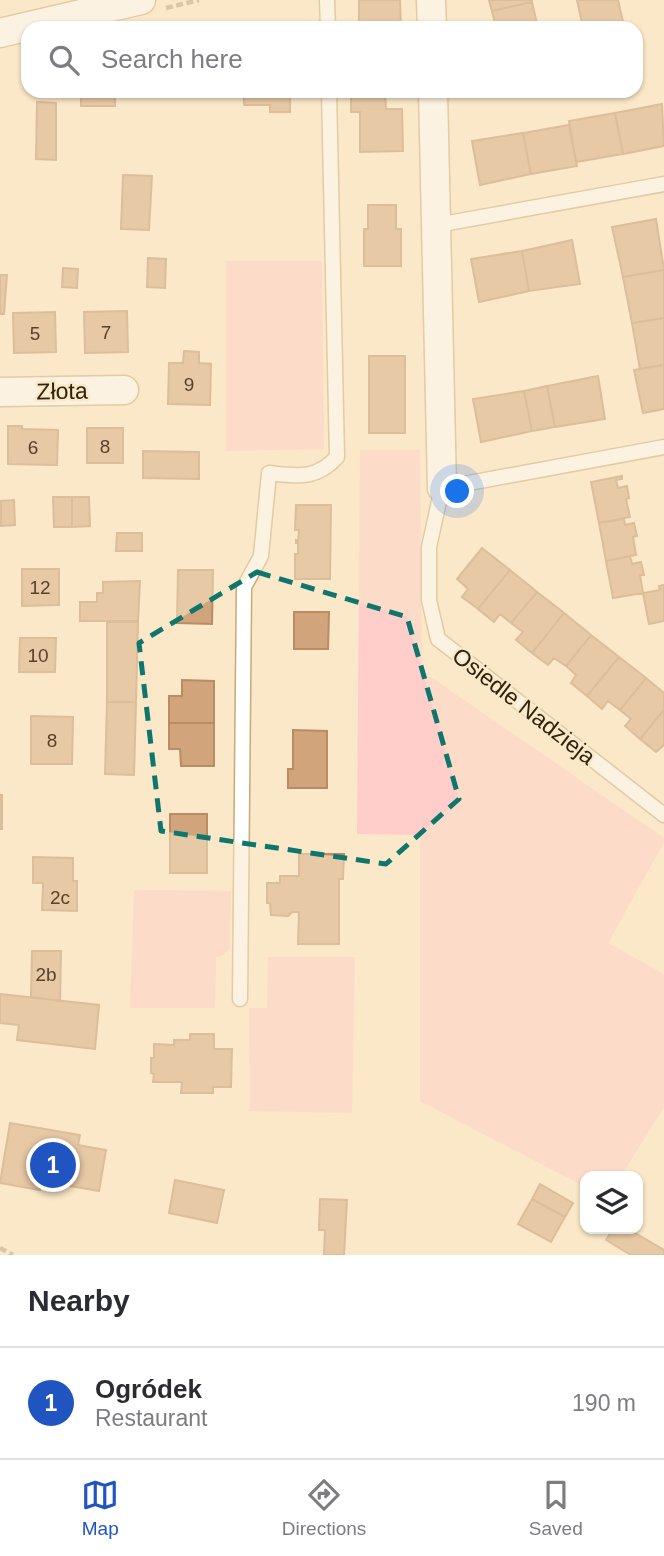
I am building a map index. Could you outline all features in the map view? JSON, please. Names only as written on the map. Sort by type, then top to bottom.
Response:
[{"type":"street","points":[[51,21],[141,0]]},
{"type":"street","points":[[431,0],[432,21]]},
{"type":"street","points":[[0,33],[21,28]]},
{"type":"street","name":"Osiedle Nadzieja","points":[[433,98],[442,488]]},
{"type":"street","name":"Złota","points":[[0,392],[124,390]]},
{"type":"lane","points":[[327,0],[328,21]]},
{"type":"lane","points":[[240,999],[244,587],[261,556],[270,473],[304,477],[328,467],[337,457],[329,98]]},
{"type":"lane","points":[[436,225],[664,184]]},
{"type":"lane","points":[[442,488],[664,447]]},
{"type":"lane","name":"Osiedle Nadzieja","points":[[442,488],[429,547],[429,600],[438,639],[664,815]]},
{"type":"path","points":[[0,1248],[13,1255]]},
{"type":"highlighted area","points":[[257,572],[407,617],[459,799],[386,864],[161,831],[139,643]]},
{"type":"shaded area","points":[[226,261],[322,261],[324,449],[226,451]]},
{"type":"shaded area","points":[[360,450],[420,450],[422,671],[664,838],[608,943],[664,974],[664,1107],[624,1171],[580,1171],[580,1184],[420,1101],[420,835],[357,834]]},
{"type":"shaded area","points":[[134,890],[231,891],[230,948],[222,956],[216,957],[215,1008],[130,1008]]},
{"type":"shaded area","points":[[268,957],[355,957],[352,1113],[250,1111],[249,1008],[267,1008]]},
{"type":"building","points":[[359,0],[400,0],[401,21],[359,21]]},
{"type":"building","points":[[489,0],[532,0],[532,2],[492,11]]},
{"type":"building","points":[[577,0],[618,0],[623,21],[582,21]]},
{"type":"building","points":[[532,2],[536,21],[494,21],[492,11]]},
{"type":"building","points":[[81,98],[115,98],[115,106],[81,106]]},
{"type":"building","points":[[244,98],[290,98],[290,112],[270,112],[270,105],[244,105]]},
{"type":"building","points":[[351,98],[385,98],[386,109],[402,109],[403,151],[360,152],[360,112],[351,112]]},
{"type":"building","points":[[37,102],[56,103],[56,160],[36,159]]},
{"type":"building","points":[[662,104],[664,146],[623,154],[615,113]]},
{"type":"building","points":[[615,113],[623,154],[576,162],[569,121]]},
{"type":"building","points":[[569,125],[577,166],[531,174],[523,133]]},
{"type":"building","points":[[523,133],[531,174],[480,185],[472,141]]},
{"type":"building","points":[[123,175],[152,176],[149,230],[121,229]]},
{"type":"building","points":[[368,205],[396,205],[396,229],[401,229],[401,266],[364,266],[364,229],[368,229]]},
{"type":"building","points":[[656,219],[664,270],[623,277],[612,227]]},
{"type":"building","points":[[572,240],[580,284],[529,291],[522,251]]},
{"type":"building","points":[[522,251],[529,291],[479,302],[471,259]]},
{"type":"building","points":[[148,258],[166,259],[165,288],[147,287]]},
{"type":"building","points":[[63,268],[78,269],[77,288],[62,287]]},
{"type":"building","points":[[664,270],[664,318],[632,323],[623,277]]},
{"type":"building","points":[[0,275],[7,275],[4,314],[0,314]]},
{"type":"building","points":[[127,311],[128,352],[85,353],[84,312]]},
{"type":"building","points":[[55,312],[56,352],[14,353],[13,313]]},
{"type":"building","points":[[664,318],[664,365],[640,369],[632,323]]},
{"type":"building","points":[[184,351],[199,352],[199,363],[211,364],[210,405],[168,404],[169,363],[183,363]]},
{"type":"building","points":[[369,356],[405,356],[405,433],[369,433]]},
{"type":"building","points":[[664,365],[664,409],[643,413],[634,370]]},
{"type":"building","points":[[598,376],[605,419],[555,427],[547,386]]},
{"type":"building","points":[[547,386],[555,427],[532,431],[524,391]]},
{"type":"building","points":[[524,391],[532,431],[481,442],[473,399]]},
{"type":"building","points":[[8,426],[58,430],[57,465],[8,464]]},
{"type":"building","points":[[87,428],[123,428],[123,463],[87,463]]},
{"type":"building","points":[[143,451],[199,452],[199,479],[143,478]]},
{"type":"building","points":[[622,476],[622,479],[616,480],[618,488],[627,486],[629,498],[626,499],[630,517],[599,523],[591,482]]},
{"type":"building","points":[[53,497],[72,497],[72,527],[54,527]]},
{"type":"building","points":[[72,497],[89,497],[90,526],[72,527]]},
{"type":"building","points":[[14,500],[15,525],[1,526],[1,501]]},
{"type":"building","points":[[296,505],[331,505],[330,579],[295,579],[295,554],[298,554],[296,540],[298,541],[299,530],[295,530]]},
{"type":"building","points":[[624,519],[625,525],[634,523],[637,536],[633,537],[636,555],[606,561],[599,523]]},
{"type":"building","points":[[117,533],[142,533],[142,551],[116,551]]},
{"type":"building","points":[[482,548],[510,570],[478,609],[462,597],[468,589],[457,579]]},
{"type":"building","points":[[630,556],[632,564],[641,562],[644,575],[640,575],[643,593],[613,598],[606,561]]},
{"type":"building","points":[[22,569],[59,569],[59,605],[22,606]]},
{"type":"building","points":[[178,570],[213,570],[212,624],[177,623]]},
{"type":"building","points":[[510,570],[537,592],[511,623],[500,614],[494,622],[478,609]]},
{"type":"building","points":[[140,581],[138,621],[80,621],[80,602],[97,602],[97,593],[103,593],[103,582]]},
{"type":"building","points":[[664,585],[664,621],[649,624],[643,593],[660,590],[659,586]]},
{"type":"building","points":[[537,592],[564,613],[532,653],[516,640],[523,632],[511,623]]},
{"type":"building","points":[[294,612],[329,612],[328,649],[294,649]]},
{"type":"building","points":[[564,613],[591,635],[566,666],[554,658],[548,665],[532,653]]},
{"type":"building","points":[[107,622],[138,622],[136,702],[107,702]]},
{"type":"building","points":[[591,635],[619,657],[587,696],[571,683],[576,675],[566,666]]},
{"type":"building","points":[[20,638],[56,638],[55,672],[19,672]]},
{"type":"building","points":[[619,657],[646,678],[620,710],[608,701],[602,709],[587,696]]},
{"type":"building","points":[[646,678],[664,693],[664,710],[640,739],[625,726],[631,719],[620,710]]},
{"type":"building","points":[[182,680],[214,681],[214,723],[169,723],[169,696],[182,696]]},
{"type":"building","points":[[107,702],[136,702],[134,775],[105,774]]},
{"type":"building","points":[[664,710],[664,745],[656,752],[640,739]]},
{"type":"building","points":[[31,716],[73,717],[72,764],[31,764]]},
{"type":"building","points":[[169,723],[214,723],[214,766],[181,766],[180,749],[169,749]]},
{"type":"building","points":[[293,730],[327,731],[327,788],[288,788],[288,769],[293,769]]},
{"type":"building","points":[[2,795],[2,829],[0,829]]},
{"type":"building","points":[[170,814],[207,814],[207,873],[170,873]]},
{"type":"building","points":[[299,854],[344,854],[343,879],[339,879],[339,944],[298,944],[299,912],[292,912],[288,916],[271,915],[270,903],[267,903],[267,883],[280,883],[280,876],[299,876]]},
{"type":"building","points":[[33,857],[73,858],[73,881],[77,881],[77,911],[42,910],[43,883],[33,883]]},
{"type":"building","points":[[32,951],[61,951],[60,1001],[31,997]]},
{"type":"building","points":[[0,994],[99,1005],[95,1049],[17,1040],[19,1025],[0,1023]]},
{"type":"building","points":[[190,1034],[214,1034],[214,1049],[232,1049],[231,1087],[213,1087],[213,1093],[181,1093],[182,1082],[153,1082],[151,1058],[154,1058],[154,1044],[174,1045],[174,1040],[190,1040]]},
{"type":"building","points":[[10,1123],[80,1135],[78,1145],[106,1150],[99,1191],[41,1181],[40,1190],[0,1183]]},
{"type":"building","points":[[175,1180],[224,1190],[217,1223],[169,1213]]},
{"type":"building","points":[[540,1184],[573,1203],[565,1217],[532,1199]]},
{"type":"building","points":[[320,1199],[347,1200],[344,1255],[324,1255],[325,1230],[319,1230]]},
{"type":"building","points":[[532,1199],[565,1217],[551,1242],[518,1224]]},
{"type":"building","points":[[610,1234],[637,1234],[664,1250],[664,1255],[631,1255],[606,1240]]},
{"type":"place","name":"Ogródek","points":[[53,1165]]}]
